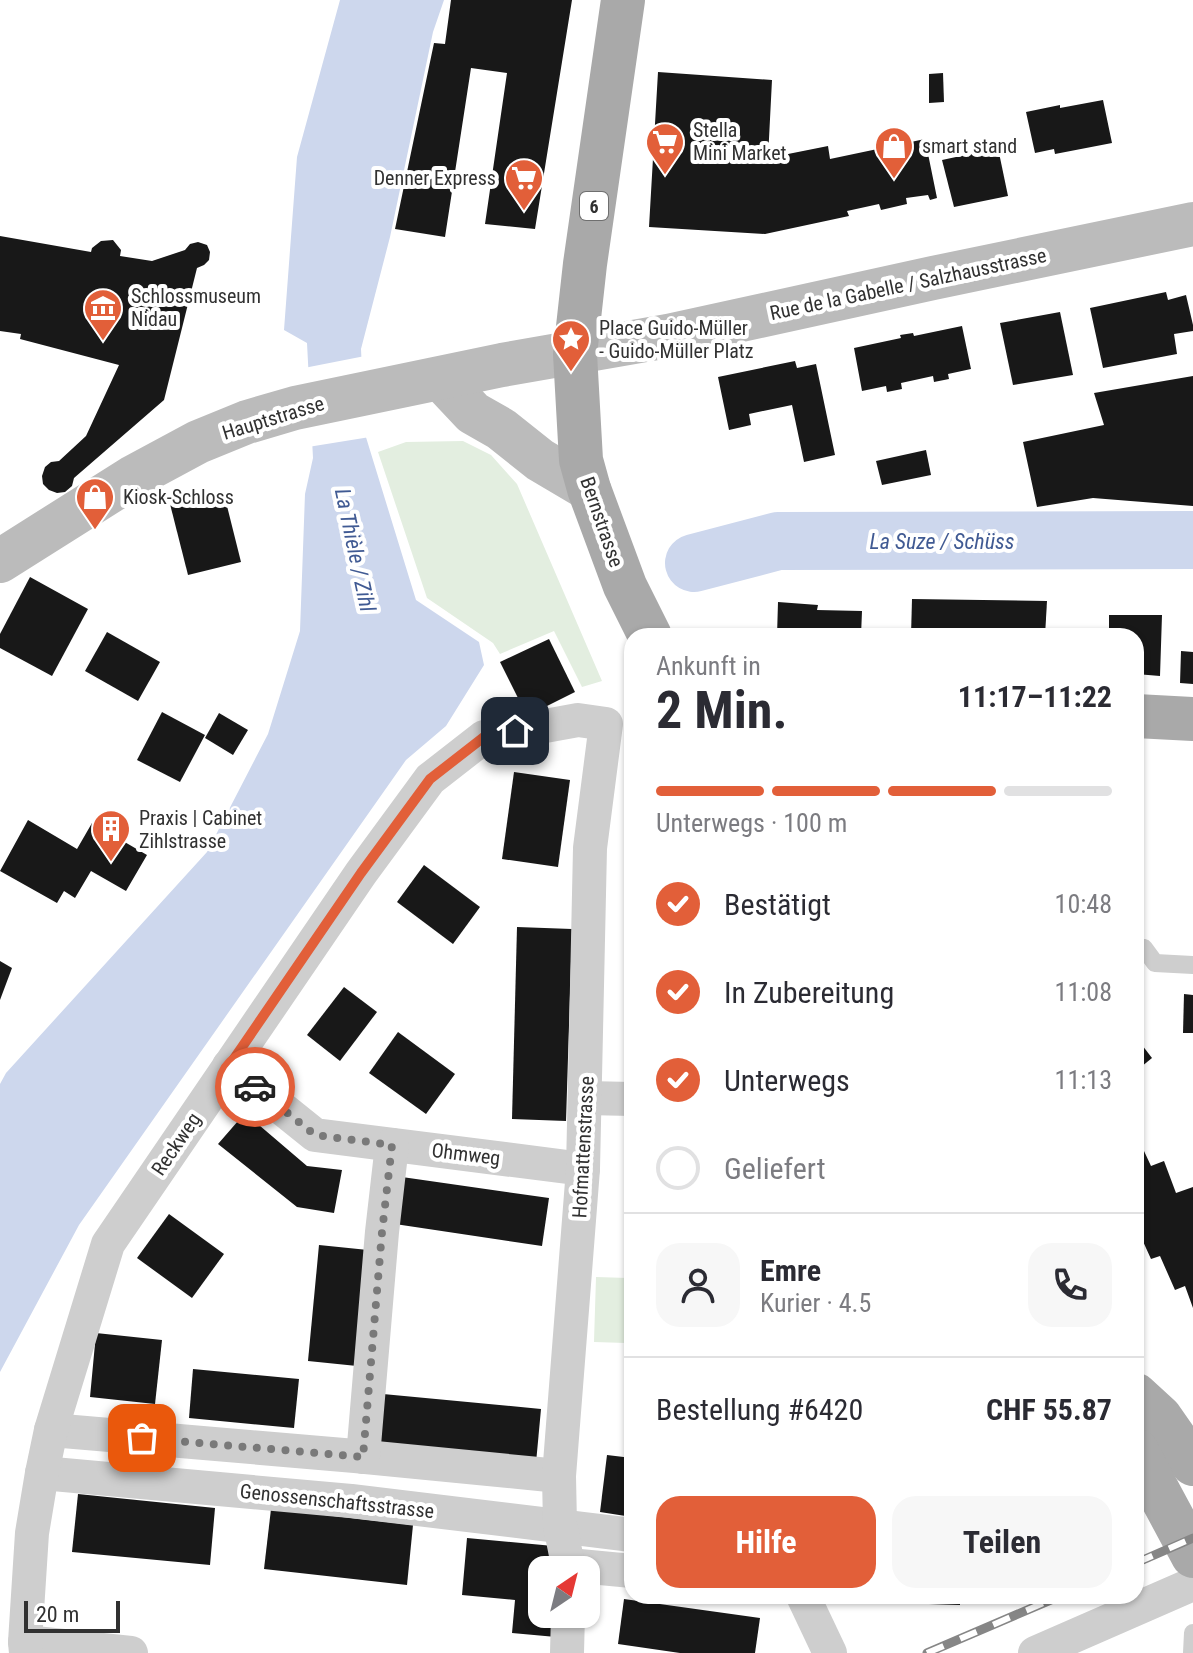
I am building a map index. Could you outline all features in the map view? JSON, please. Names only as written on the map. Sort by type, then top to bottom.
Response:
[{"type":"main road","name":"6","points":[[575,354],[623,0]]},
{"type":"main road","name":"Rue de la Gabelle / Salzhausstrasse","points":[[575,354],[1193,224]]},
{"type":"main road","name":"Hauptstrasse","points":[[0,561],[133,477],[198,442],[247,422],[295,408],[502,365],[575,354]]},
{"type":"main road","name":"Bernstrasse","points":[[575,354],[581,460],[625,586],[646,628]]},
{"type":"main road","points":[[441,379],[473,413],[501,429],[540,460],[589,489]]},
{"type":"main road","points":[[1144,716],[1193,719]]},
{"type":"main road","points":[[1144,1402],[1160,1417],[1193,1464]]},
{"type":"main road","points":[[1144,1465],[1193,1556]]},
{"type":"street","name":"Reckweg","points":[[25,1648],[32,1533],[42,1473],[51,1430],[108,1244],[361,873],[430,779],[484,737],[578,720],[606,724]]},
{"type":"street","name":"Hofmattenstrasse","points":[[567,1556],[560,1525],[559,1476],[583,1169],[590,848],[606,724]]},
{"type":"street","name":"Ohmweg","points":[[229,1066],[315,1135],[583,1169]]},
{"type":"street","points":[[586,1098],[624,1099]]},
{"type":"street","points":[[363,1457],[392,1145]]},
{"type":"street","points":[[51,1430],[559,1476]]},
{"type":"street","name":"Genossenschaftsstrasse","points":[[42,1473],[351,1501],[624,1534]]},
{"type":"street","points":[[600,1569],[624,1570]]},
{"type":"street","points":[[1035,1653],[1193,1584]]},
{"type":"street","points":[[807,1605],[830,1653]]},
{"type":"street","points":[[567,1653],[568,1628]]},
{"type":"street","points":[[25,1648],[131,1653]]},
{"type":"lane","points":[[1144,948],[1155,963],[1193,965]]},
{"type":"lane","points":[[1192,1653],[1193,1633]]},
{"type":"green space","points":[[463,441],[491,455],[517,484],[602,681],[582,687],[554,631],[500,654],[493,643],[427,598],[378,452],[406,442]]},
{"type":"green space","points":[[596,1277],[624,1278],[624,1343],[594,1342]]},
{"type":"water","name":"La Thièle / Zihl","points":[[340,0],[444,0],[433,32],[390,237],[361,349],[365,434],[416,600],[479,642],[484,665],[446,726],[406,760],[79,1225],[0,1372],[0,1084],[6,1073],[207,852],[268,734],[300,631],[305,494],[313,458],[307,343],[284,330],[297,157]]},
{"type":"pier","points":[[365,356],[370,437],[308,447],[304,368]]},
{"type":"building","points":[[451,0],[572,0],[535,229],[485,224],[507,73],[471,68],[445,237],[395,229],[434,43],[445,44]]},
{"type":"building","points":[[658,72],[772,80],[768,158],[828,146],[830,159],[925,139],[937,198],[930,200],[928,195],[906,198],[907,204],[881,210],[879,204],[847,211],[849,216],[765,234],[649,227]]},
{"type":"building","points":[[943,73],[944,102],[929,103],[929,74]]},
{"type":"building","points":[[1103,100],[1112,143],[1055,154],[1054,149],[1035,153],[1026,112]]},
{"type":"building","points":[[998,148],[1008,196],[954,207],[942,160]]},
{"type":"building","points":[[0,236],[91,252],[101,241],[113,240],[121,250],[120,256],[152,261],[185,250],[190,244],[198,242],[207,245],[210,252],[209,260],[197,268],[164,400],[74,478],[72,486],[65,492],[57,493],[43,484],[45,467],[59,461],[86,436],[119,365],[20,339],[21,334],[0,331]]},
{"type":"building","points":[[1166,292],[1168,300],[1186,295],[1193,325],[1193,331],[1174,334],[1177,354],[1103,368],[1090,308]]},
{"type":"building","points":[[1060,312],[1073,375],[1013,385],[1000,323]]},
{"type":"building","points":[[962,326],[971,369],[948,374],[949,379],[934,382],[933,376],[901,383],[902,389],[887,392],[886,386],[862,391],[854,348],[901,338],[900,335],[913,333],[914,336]]},
{"type":"building","points":[[795,361],[797,368],[816,364],[835,455],[804,462],[792,405],[749,414],[751,425],[729,430],[718,377]]},
{"type":"building","points":[[1193,376],[1193,506],[1093,498],[1037,507],[1023,442],[1104,425],[1094,393]]},
{"type":"building","points":[[926,450],[931,475],[882,485],[876,461]]},
{"type":"building","points":[[223,490],[241,562],[188,575],[170,504]]},
{"type":"building","points":[[30,577],[88,609],[52,676],[0,648],[0,634]]},
{"type":"building","points":[[912,599],[1047,601],[1045,628],[911,628]]},
{"type":"building","points":[[778,602],[818,605],[817,610],[862,611],[861,628],[777,628]]},
{"type":"building","points":[[1109,615],[1162,615],[1160,676],[1144,675],[1144,628],[1109,628]]},
{"type":"building","points":[[107,632],[160,662],[138,701],[85,671]]},
{"type":"building","points":[[549,639],[575,692],[527,716],[500,662]]},
{"type":"building","points":[[1181,651],[1193,652],[1193,684],[1180,683]]},
{"type":"building","points":[[162,712],[205,735],[180,782],[137,760]]},
{"type":"building","points":[[219,713],[248,730],[233,755],[205,738]]},
{"type":"building","points":[[514,772],[570,780],[558,867],[502,859]]},
{"type":"building","points":[[28,820],[77,849],[92,823],[147,855],[126,891],[91,871],[75,898],[64,891],[57,903],[0,871]]},
{"type":"building","points":[[424,865],[480,907],[453,944],[397,902]]},
{"type":"building","points":[[517,927],[572,929],[566,1121],[512,1119]]},
{"type":"building","points":[[0,961],[12,968],[0,1000]]},
{"type":"building","points":[[344,987],[377,1012],[340,1061],[307,1035]]},
{"type":"building","points":[[1184,994],[1193,995],[1193,1033],[1183,1033]]},
{"type":"building","points":[[398,1032],[455,1074],[426,1114],[369,1073]]},
{"type":"building","points":[[1144,1048],[1152,1058],[1144,1064]]},
{"type":"building","points":[[245,1113],[307,1166],[342,1170],[334,1213],[297,1207],[218,1144]]},
{"type":"building","points":[[1144,1151],[1151,1166],[1164,1161],[1176,1193],[1193,1187],[1193,1308],[1185,1286],[1175,1290],[1160,1256],[1151,1259],[1144,1244]]},
{"type":"building","points":[[402,1177],[549,1198],[542,1246],[395,1224]]},
{"type":"building","points":[[169,1214],[224,1254],[192,1298],[137,1258]]},
{"type":"building","points":[[319,1245],[368,1250],[357,1366],[308,1361]]},
{"type":"building","points":[[96,1333],[162,1340],[155,1404],[90,1397]]},
{"type":"building","points":[[193,1369],[299,1379],[294,1428],[189,1418]]},
{"type":"building","points":[[383,1394],[541,1409],[536,1463],[378,1447]]},
{"type":"building","points":[[607,1455],[624,1457],[624,1516],[600,1512]]},
{"type":"building","points":[[78,1494],[215,1508],[210,1565],[72,1552]]},
{"type":"building","points":[[271,1509],[413,1525],[407,1585],[264,1569]]},
{"type":"building","points":[[467,1538],[564,1547],[563,1556],[528,1556],[528,1628],[557,1628],[556,1637],[512,1633],[515,1600],[462,1595]]},
{"type":"building","points":[[624,1599],[624,1604],[660,1604],[760,1618],[755,1653],[680,1653],[618,1644]]},
{"type":"waterway","name":"La Suze / Schüss","points":[[694,563],[778,541],[1193,540]]},
{"type":"railway","points":[[1144,1559],[1193,1538]]},
{"type":"railway","points":[[927,1653],[1041,1604]]},
{"type":"way so far","points":[[142,1438],[363,1457],[392,1145],[315,1135],[255,1087]]},
{"type":"place","name":"Stella Mini Market","points":[[665,176]]},
{"type":"place","name":"smart stand","points":[[894,180]]},
{"type":"place","name":"Denner Express","points":[[524,212]]},
{"type":"place","name":"Schlossmuseum Nidau","points":[[103,342]]},
{"type":"place","name":"Place Guido-Müller - Guido-Müller Platz","points":[[571,373]]},
{"type":"place","name":"Kiosk-Schloss","points":[[95,531]]},
{"type":"place","name":"Praxis | Cabinet Zihlstrasse","points":[[111,863]]},
{"type":"route","points":[[255,1087],[229,1066],[361,873],[430,779],[484,737],[515,731]]}]
